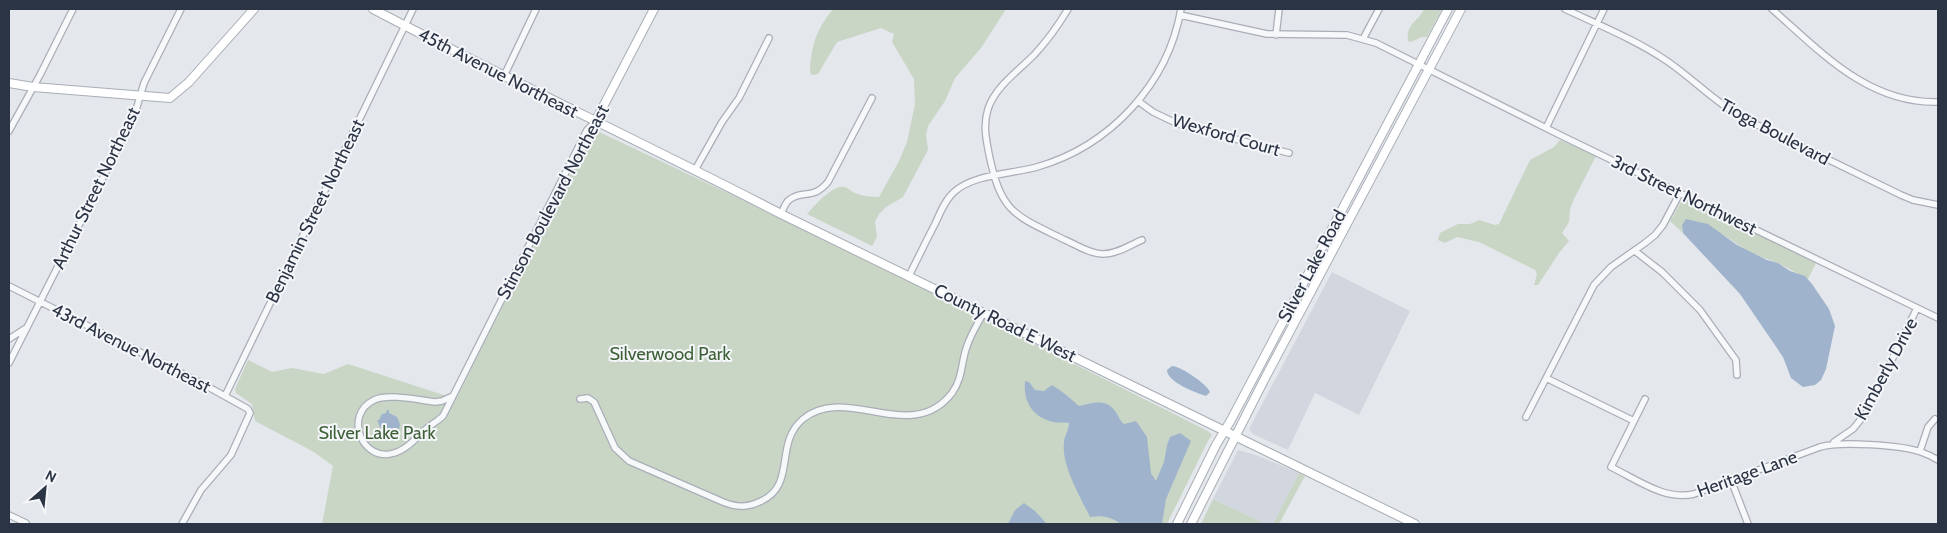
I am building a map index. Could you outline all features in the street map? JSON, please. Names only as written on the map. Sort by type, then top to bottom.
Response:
[{"type":"street","points":[[9,132],[73,9]]},
{"type":"street","points":[[9,83],[140,97],[144,83],[181,9]]},
{"type":"street","name":"Arthur Street Northeast","points":[[9,363],[120,144],[140,97],[170,98],[189,82],[254,9]]},
{"type":"street","name":"45th Avenue Northeast","points":[[373,9],[595,122]]},
{"type":"street","name":"Benjamin Street Northeast","points":[[225,396],[413,9]]},
{"type":"street","points":[[504,76],[536,9]]},
{"type":"street","name":"Stinson Boulevard Northeast","points":[[453,396],[435,402],[387,397],[374,400],[367,405],[359,417],[358,432],[360,438],[367,447],[379,453],[386,454],[400,451],[440,419],[453,396],[587,130],[595,122],[654,9]]},
{"type":"street","points":[[1068,9],[1045,43],[991,101],[987,111],[985,128],[994,177],[1002,198],[1015,213],[1028,222],[1088,251],[1110,254],[1142,240]]},
{"type":"street","points":[[1276,35],[1279,9]]},
{"type":"street","points":[[909,276],[949,198],[962,186],[968,182],[1038,167],[1073,153],[1101,136],[1121,119],[1138,101],[1158,73],[1167,55],[1181,12],[1276,35],[1363,38],[1379,9]]},
{"type":"street","name":"Silver Lake Road","points":[[1177,524],[1448,9]]},
{"type":"street","points":[[1191,524],[1461,9]]},
{"type":"street","name":"Tioga Boulevard","points":[[1565,9],[1654,53],[1724,107],[1741,117],[1901,195],[1919,202],[1938,205]]},
{"type":"street","points":[[1546,128],[1604,9]]},
{"type":"street","points":[[1772,9],[1837,65],[1864,84],[1900,98],[1914,101],[1938,102]]},
{"type":"street","points":[[695,170],[722,122],[739,98],[769,38]]},
{"type":"street","name":"3rd Street Northwest","points":[[1363,38],[1938,318]]},
{"type":"street","points":[[781,214],[788,201],[796,196],[818,192],[828,182],[872,98]]},
{"type":"street","name":"Wexford Court","points":[[1138,101],[1153,112],[1178,124],[1289,153]]},
{"type":"street","name":"County Road E West","points":[[595,122],[1415,524]]},
{"type":"street","points":[[1526,417],[1594,285],[1611,267],[1650,239],[1663,225],[1680,193]]},
{"type":"street","points":[[1635,251],[1662,272],[1700,310],[1736,360],[1737,375]]},
{"type":"street","name":"43rd Avenue Northeast","points":[[9,286],[248,409],[250,413],[231,454],[201,490],[182,524]]},
{"type":"street","name":"Kimberly Drive","points":[[1827,445],[1853,429],[1866,413],[1917,308]]},
{"type":"street","points":[[580,398],[588,398],[594,402],[615,448],[629,461],[723,502],[738,507],[746,507],[762,501],[776,490],[782,478],[790,437],[799,424],[811,414],[819,410],[835,407],[909,416],[926,412],[945,400],[951,394],[960,378],[966,348],[984,312]]},
{"type":"street","points":[[9,338],[27,327]]},
{"type":"street","points":[[1546,378],[1634,421]]},
{"type":"street","name":"Heritage Lane","points":[[1645,399],[1611,467],[1662,492],[1677,496],[1694,494],[1827,445],[1850,444],[1920,451],[1938,460]]},
{"type":"street","points":[[1920,451],[1928,427],[1935,419]]},
{"type":"street","points":[[1731,480],[1748,524]]},
{"type":"street","points":[[9,515],[26,524]]},
{"type":"shaded area","points":[[1332,272],[1410,311],[1359,415],[1315,393],[1288,450],[1253,434],[1249,429]]},
{"type":"shaded area","points":[[1238,450],[1256,455],[1299,473],[1273,524],[1265,524],[1213,499]]},
{"type":"green space","points":[[833,9],[1006,9],[981,48],[955,78],[945,101],[928,126],[926,135],[928,150],[903,197],[886,207],[879,214],[875,222],[877,237],[872,246],[807,214],[824,196],[840,187],[845,187],[861,195],[879,197],[907,142],[915,104],[914,79],[892,42],[894,34],[881,28],[837,42],[818,74],[812,75],[810,72],[815,39],[822,24]]},
{"type":"green space","points":[[1424,9],[1442,9],[1427,37],[1411,42],[1408,41],[1411,26]]},
{"type":"green space","name":"Silverwood Park","points":[[593,129],[823,238],[1208,431],[1212,435],[1167,524],[322,524],[333,466],[314,452],[255,421],[252,404],[236,393],[235,389],[248,360],[272,372],[292,368],[324,374],[348,364],[456,399]]},
{"type":"green space","points":[[1560,140],[1596,156],[1574,199],[1570,209],[1569,222],[1562,233],[1569,241],[1538,285],[1534,285],[1537,274],[1535,270],[1479,242],[1457,237],[1445,243],[1438,240],[1440,233],[1458,224],[1470,224],[1479,220],[1495,225],[1499,224],[1530,160],[1554,147]]},
{"type":"green space","points":[[1682,200],[1816,263],[1808,279],[1778,263],[1751,253],[1725,236],[1697,222],[1686,220],[1682,228],[1683,233],[1670,221]]},
{"type":"green space","points":[[1299,473],[1305,476],[1279,524],[1273,524]]},
{"type":"green space","points":[[1213,499],[1265,524],[1201,524]]},
{"type":"water","points":[[1686,219],[1708,224],[1737,245],[1767,260],[1778,263],[1790,271],[1805,276],[1812,284],[1829,309],[1835,326],[1826,369],[1821,380],[1815,385],[1803,387],[1791,378],[1783,357],[1740,294],[1683,233],[1682,225]]},
{"type":"water","points":[[1172,366],[1194,376],[1210,392],[1206,396],[1177,383],[1168,374],[1167,370]]},
{"type":"water","points":[[1025,381],[1029,382],[1035,390],[1044,391],[1052,385],[1079,406],[1098,402],[1107,404],[1115,411],[1124,424],[1136,421],[1147,437],[1151,473],[1156,481],[1164,462],[1170,437],[1180,433],[1191,441],[1166,499],[1162,524],[1121,524],[1106,517],[1090,517],[1072,480],[1065,460],[1064,442],[1069,423],[1046,420],[1034,412],[1027,401]]},
{"type":"water","points":[[387,410],[397,417],[400,424],[398,436],[389,437],[379,433],[381,430],[377,420]]},
{"type":"water","points":[[1024,503],[1035,511],[1047,524],[1008,524],[1015,510]]},
{"type":"park label","name":"Silver Lake Park","points":[[377,433]]}]
